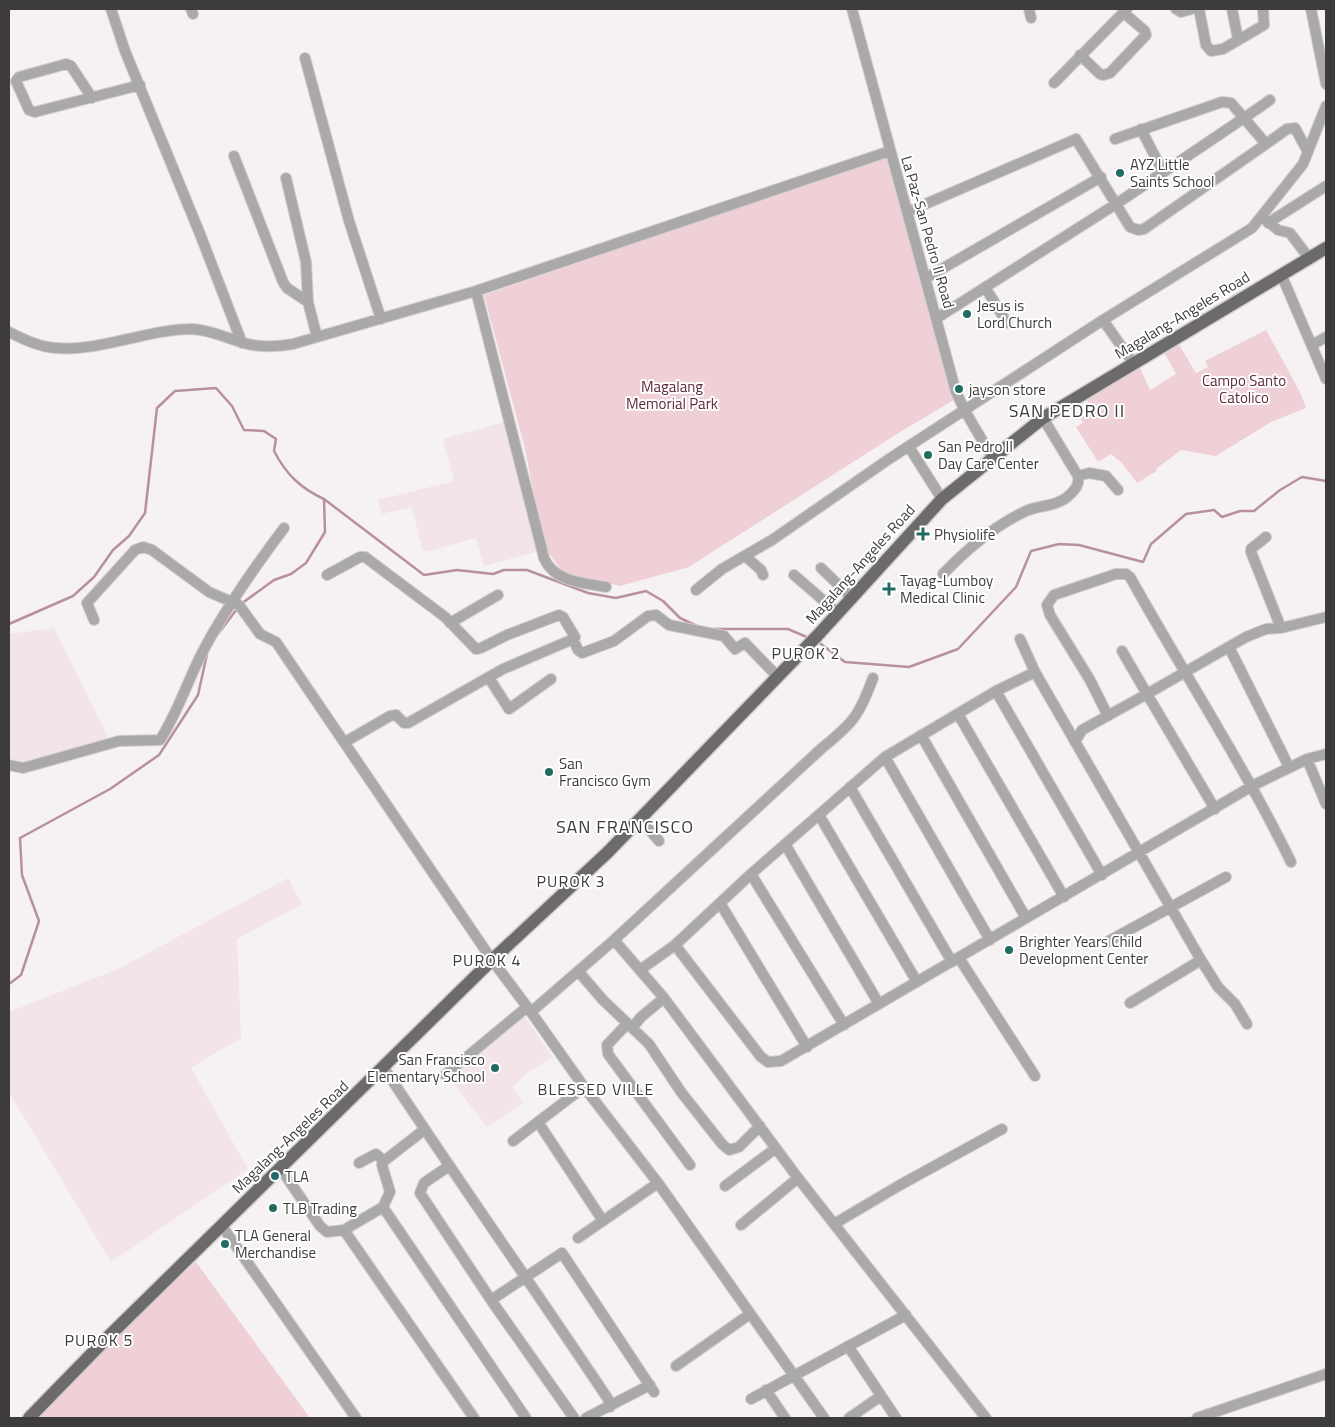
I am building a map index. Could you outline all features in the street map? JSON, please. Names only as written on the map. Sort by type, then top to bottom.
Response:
[{"type":"main road","name":"Magalang-Angeles Road","points":[[29,1418],[492,960],[608,852],[817,636],[942,499],[1043,418],[1326,248]]},
{"type":"street","points":[[110,9],[242,343]]},
{"type":"street","name":"La Paz-San Pedro II Road","points":[[852,9],[937,318],[952,380],[965,411],[992,458]]},
{"type":"street","points":[[1176,9],[1181,12],[1192,9]]},
{"type":"street","points":[[1199,9],[1208,49],[1211,51],[1223,49],[1264,25],[1266,20],[1264,9]]},
{"type":"street","points":[[1232,9],[1238,39]]},
{"type":"street","points":[[1311,9],[1326,84]]},
{"type":"street","points":[[1054,82],[1080,55],[1126,11],[1145,31],[1146,35],[1110,73],[1100,74],[1080,55]]},
{"type":"street","points":[[305,58],[349,221],[381,319]]},
{"type":"street","points":[[92,98],[71,66],[66,64],[18,77],[16,81],[29,110],[33,112],[92,98],[140,85]]},
{"type":"street","points":[[937,318],[1116,204],[1270,100]]},
{"type":"street","points":[[1115,139],[1222,102],[1231,102],[1266,144]]},
{"type":"street","points":[[1265,220],[1270,202],[1300,168],[1326,106]]},
{"type":"street","points":[[907,212],[1073,140],[1079,142],[1130,227],[1138,230],[1144,229],[1293,127],[1297,130],[1308,152]]},
{"type":"street","points":[[1141,129],[1163,172]]},
{"type":"street","points":[[9,332],[36,343],[55,348],[80,347],[192,329],[216,333],[242,343],[271,347],[317,337],[476,291],[890,151]]},
{"type":"street","points":[[234,156],[287,288],[308,302]]},
{"type":"street","points":[[926,278],[1101,177]]},
{"type":"street","points":[[286,178],[306,262],[308,302],[317,337]]},
{"type":"street","points":[[696,590],[722,569],[745,556],[1103,320],[1265,220],[1326,186]]},
{"type":"street","points":[[1265,220],[1278,230],[1290,233],[1309,258]]},
{"type":"street","points":[[1281,274],[1326,378]]},
{"type":"street","points":[[984,287],[1007,322]]},
{"type":"street","points":[[476,291],[547,566],[560,576],[606,587]]},
{"type":"street","points":[[1103,320],[1132,363]]},
{"type":"street","points":[[1312,344],[1326,337]]},
{"type":"street","points":[[943,574],[965,552],[1004,523],[1027,510],[1051,505],[1066,498],[1076,489],[1078,476],[1043,418]]},
{"type":"street","points":[[909,447],[942,499]]},
{"type":"street","points":[[1078,476],[1090,473],[1106,476],[1118,490]]},
{"type":"street","points":[[9,765],[23,768],[119,740],[160,740],[175,716],[200,656],[221,618],[234,602],[246,579],[284,528]]},
{"type":"street","points":[[1266,537],[1251,552],[1281,628]]},
{"type":"street","points":[[94,620],[88,603],[135,550],[143,547],[152,550],[209,592],[234,602],[243,609],[260,634],[276,642],[346,742],[492,960],[584,1087],[658,1183],[824,1418]]},
{"type":"street","points":[[745,556],[761,570],[763,575]]},
{"type":"street","points":[[328,575],[360,557],[365,557],[450,623],[478,649],[559,616],[563,617],[575,637],[573,639],[578,650],[582,653],[614,640],[648,616],[656,615],[669,625],[724,636],[735,649],[745,643],[778,677]]},
{"type":"street","points":[[821,568],[852,598]]},
{"type":"street","points":[[1108,716],[1090,680],[1050,615],[1048,602],[1054,595],[1116,574],[1127,574],[1186,670],[1251,788],[1264,807],[1292,862]]},
{"type":"street","points":[[794,575],[838,613]]},
{"type":"street","points":[[450,623],[498,595]]},
{"type":"street","points":[[1075,742],[1082,730],[1186,670],[1258,632],[1326,617]]},
{"type":"street","points":[[346,742],[390,716],[398,716],[404,723],[408,723],[460,692],[573,639]]},
{"type":"street","points":[[1020,639],[1035,672],[1201,960],[1218,987],[1235,1004],[1247,1024]]},
{"type":"street","points":[[1229,647],[1289,767]]},
{"type":"street","points":[[1122,651],[1215,809]]},
{"type":"street","points":[[640,970],[675,945],[751,874],[884,758],[996,691],[1035,672]]},
{"type":"street","points":[[489,678],[509,709],[551,679]]},
{"type":"street","points":[[445,1075],[578,972],[822,748],[850,726],[862,706],[872,678]]},
{"type":"street","points":[[996,691],[1102,874]]},
{"type":"street","points":[[958,714],[1064,897]]},
{"type":"street","points":[[921,735],[1026,918]]},
{"type":"street","points":[[675,945],[761,1057],[768,1062],[781,1061],[1251,788],[1306,759],[1326,754]]},
{"type":"street","points":[[884,758],[990,940]]},
{"type":"street","points":[[1306,759],[1326,804]]},
{"type":"street","points":[[850,787],[956,960],[1035,1076]]},
{"type":"street","points":[[819,815],[917,982]]},
{"type":"street","points":[[640,819],[659,841]]},
{"type":"street","points":[[785,844],[879,1004]]},
{"type":"street","points":[[751,874],[844,1025]]},
{"type":"street","points":[[1107,942],[1226,877]]},
{"type":"street","points":[[720,903],[807,1047]]},
{"type":"street","points":[[614,940],[664,998],[798,1178],[986,1418]]},
{"type":"street","points":[[1130,1003],[1201,960]]},
{"type":"street","points":[[578,972],[649,1044],[681,1092],[716,1138],[729,1150],[739,1147],[760,1126]]},
{"type":"street","points":[[664,998],[607,1045],[608,1054],[690,1165]]},
{"type":"street","points":[[384,1068],[424,1130],[527,1276],[608,1399],[610,1406]]},
{"type":"street","points":[[513,1141],[584,1087]]},
{"type":"street","points":[[538,1122],[604,1221]]},
{"type":"street","points":[[834,1224],[1002,1129]]},
{"type":"street","points":[[281,1169],[320,1226],[327,1232],[344,1230],[383,1207],[390,1192],[382,1165],[384,1161],[424,1130]]},
{"type":"street","points":[[726,1186],[776,1148]]},
{"type":"street","points":[[359,1163],[376,1154],[384,1161]]},
{"type":"street","points":[[449,1166],[424,1183],[420,1193],[491,1300],[574,1418]]},
{"type":"street","points":[[741,1225],[798,1178]]},
{"type":"street","points":[[578,1238],[658,1183]]},
{"type":"street","points":[[383,1207],[526,1418]]},
{"type":"street","points":[[222,1226],[356,1418]]},
{"type":"street","points":[[344,1230],[474,1418]]},
{"type":"street","points":[[491,1300],[562,1253],[636,1362],[652,1389],[586,1418]]},
{"type":"street","points":[[676,1366],[750,1314]]},
{"type":"street","points":[[751,1399],[906,1315]]},
{"type":"street","points":[[848,1346],[896,1418]]},
{"type":"street","points":[[1197,1418],[1225,1414],[1326,1374]]},
{"type":"street","points":[[766,1390],[785,1418]]},
{"type":"street","points":[[849,1418],[881,1396]]},
{"type":"shaded area","points":[[504,422],[539,551],[484,566],[476,538],[426,552],[423,550],[411,507],[382,514],[378,500],[454,481],[443,439]]},
{"type":"shaded area","points":[[54,628],[110,742],[22,769],[9,762],[9,634]]},
{"type":"shaded area","points":[[288,878],[302,904],[237,939],[241,1038],[191,1068],[248,1169],[111,1262],[9,1092],[9,1012],[118,969]]},
{"type":"shaded area","name":"San Francisco Elementary School","points":[[522,1013],[553,1057],[529,1072],[512,1087],[523,1103],[487,1127],[447,1075]]},
{"type":"green space","name":"Magalang Memorial Park","points":[[887,156],[954,400],[900,432],[689,567],[620,586],[563,573],[544,546],[525,449],[484,295]]},
{"type":"green space","name":"Campo Santo Catolico","points":[[1266,330],[1301,394],[1306,408],[1271,422],[1216,456],[1181,450],[1156,469],[1157,471],[1137,483],[1122,463],[1111,454],[1098,462],[1076,427],[1083,423],[1080,418],[1093,410],[1086,399],[1139,366],[1150,390],[1176,374],[1164,352],[1178,343],[1196,373],[1208,367],[1205,361]]},
{"type":"green space","points":[[196,1262],[310,1418],[33,1418],[94,1354]]},
{"type":"waterway","points":[[9,624],[73,596],[94,577],[113,550],[129,536],[145,513],[157,408],[175,391],[216,388],[232,406],[244,430],[264,431],[276,439],[274,451],[294,479],[324,499],[424,575],[457,570],[493,574],[504,570],[527,570],[588,593],[616,598],[646,591],[663,601],[680,618],[699,627]]},
{"type":"waterway","points":[[817,641],[845,662],[909,667],[958,649],[1016,587],[1031,551],[1059,544],[1079,545],[1143,562],[1151,544],[1186,514],[1214,510],[1222,517],[1240,511],[1254,511],[1280,490],[1302,477],[1326,481]]},
{"type":"waterway","points":[[241,604],[274,580],[291,574],[306,563],[325,532],[324,499]]},
{"type":"waterway","points":[[218,634],[237,609]]},
{"type":"waterway","points":[[714,629],[788,629],[809,638]]},
{"type":"waterway","points":[[9,984],[21,975],[39,921],[22,875],[20,838],[110,789],[159,755],[198,695],[207,654]]},
{"type":"place","name":"AYZ Little Saints School","points":[[1120,173]]},
{"type":"place","name":"Jesus is Lord Church","points":[[967,314]]},
{"type":"place","name":"jayson store","points":[[959,389]]},
{"type":"place","name":"San Pedro II Day Care Center","points":[[928,455]]},
{"type":"place","name":"Physiolife","points":[[923,534]]},
{"type":"place","name":"Tayag-Lumboy Medical Clinic","points":[[889,589]]},
{"type":"place","name":"San Francisco Gym","points":[[549,772]]},
{"type":"place","name":"Brighter Years Child Development Center","points":[[1009,950]]},
{"type":"place","name":"San Francisco Elementary School","points":[[495,1068]]},
{"type":"place","name":"TLA","points":[[275,1176]]},
{"type":"place","name":"TLB Trading","points":[[273,1208]]},
{"type":"place","name":"TLA General Merchandise","points":[[225,1244]]},
{"type":"district","name":"SAN PEDRO II","points":[[1067,410]]},
{"type":"district","name":"PUROK 2","points":[[806,653]]},
{"type":"district","name":"SAN FRANCISCO","points":[[625,826]]},
{"type":"district","name":"PUROK 3","points":[[571,881]]},
{"type":"district","name":"PUROK 4","points":[[487,960]]},
{"type":"district","name":"BLESSED VILLE","points":[[596,1089]]},
{"type":"district","name":"PUROK 5","points":[[99,1340]]}]
